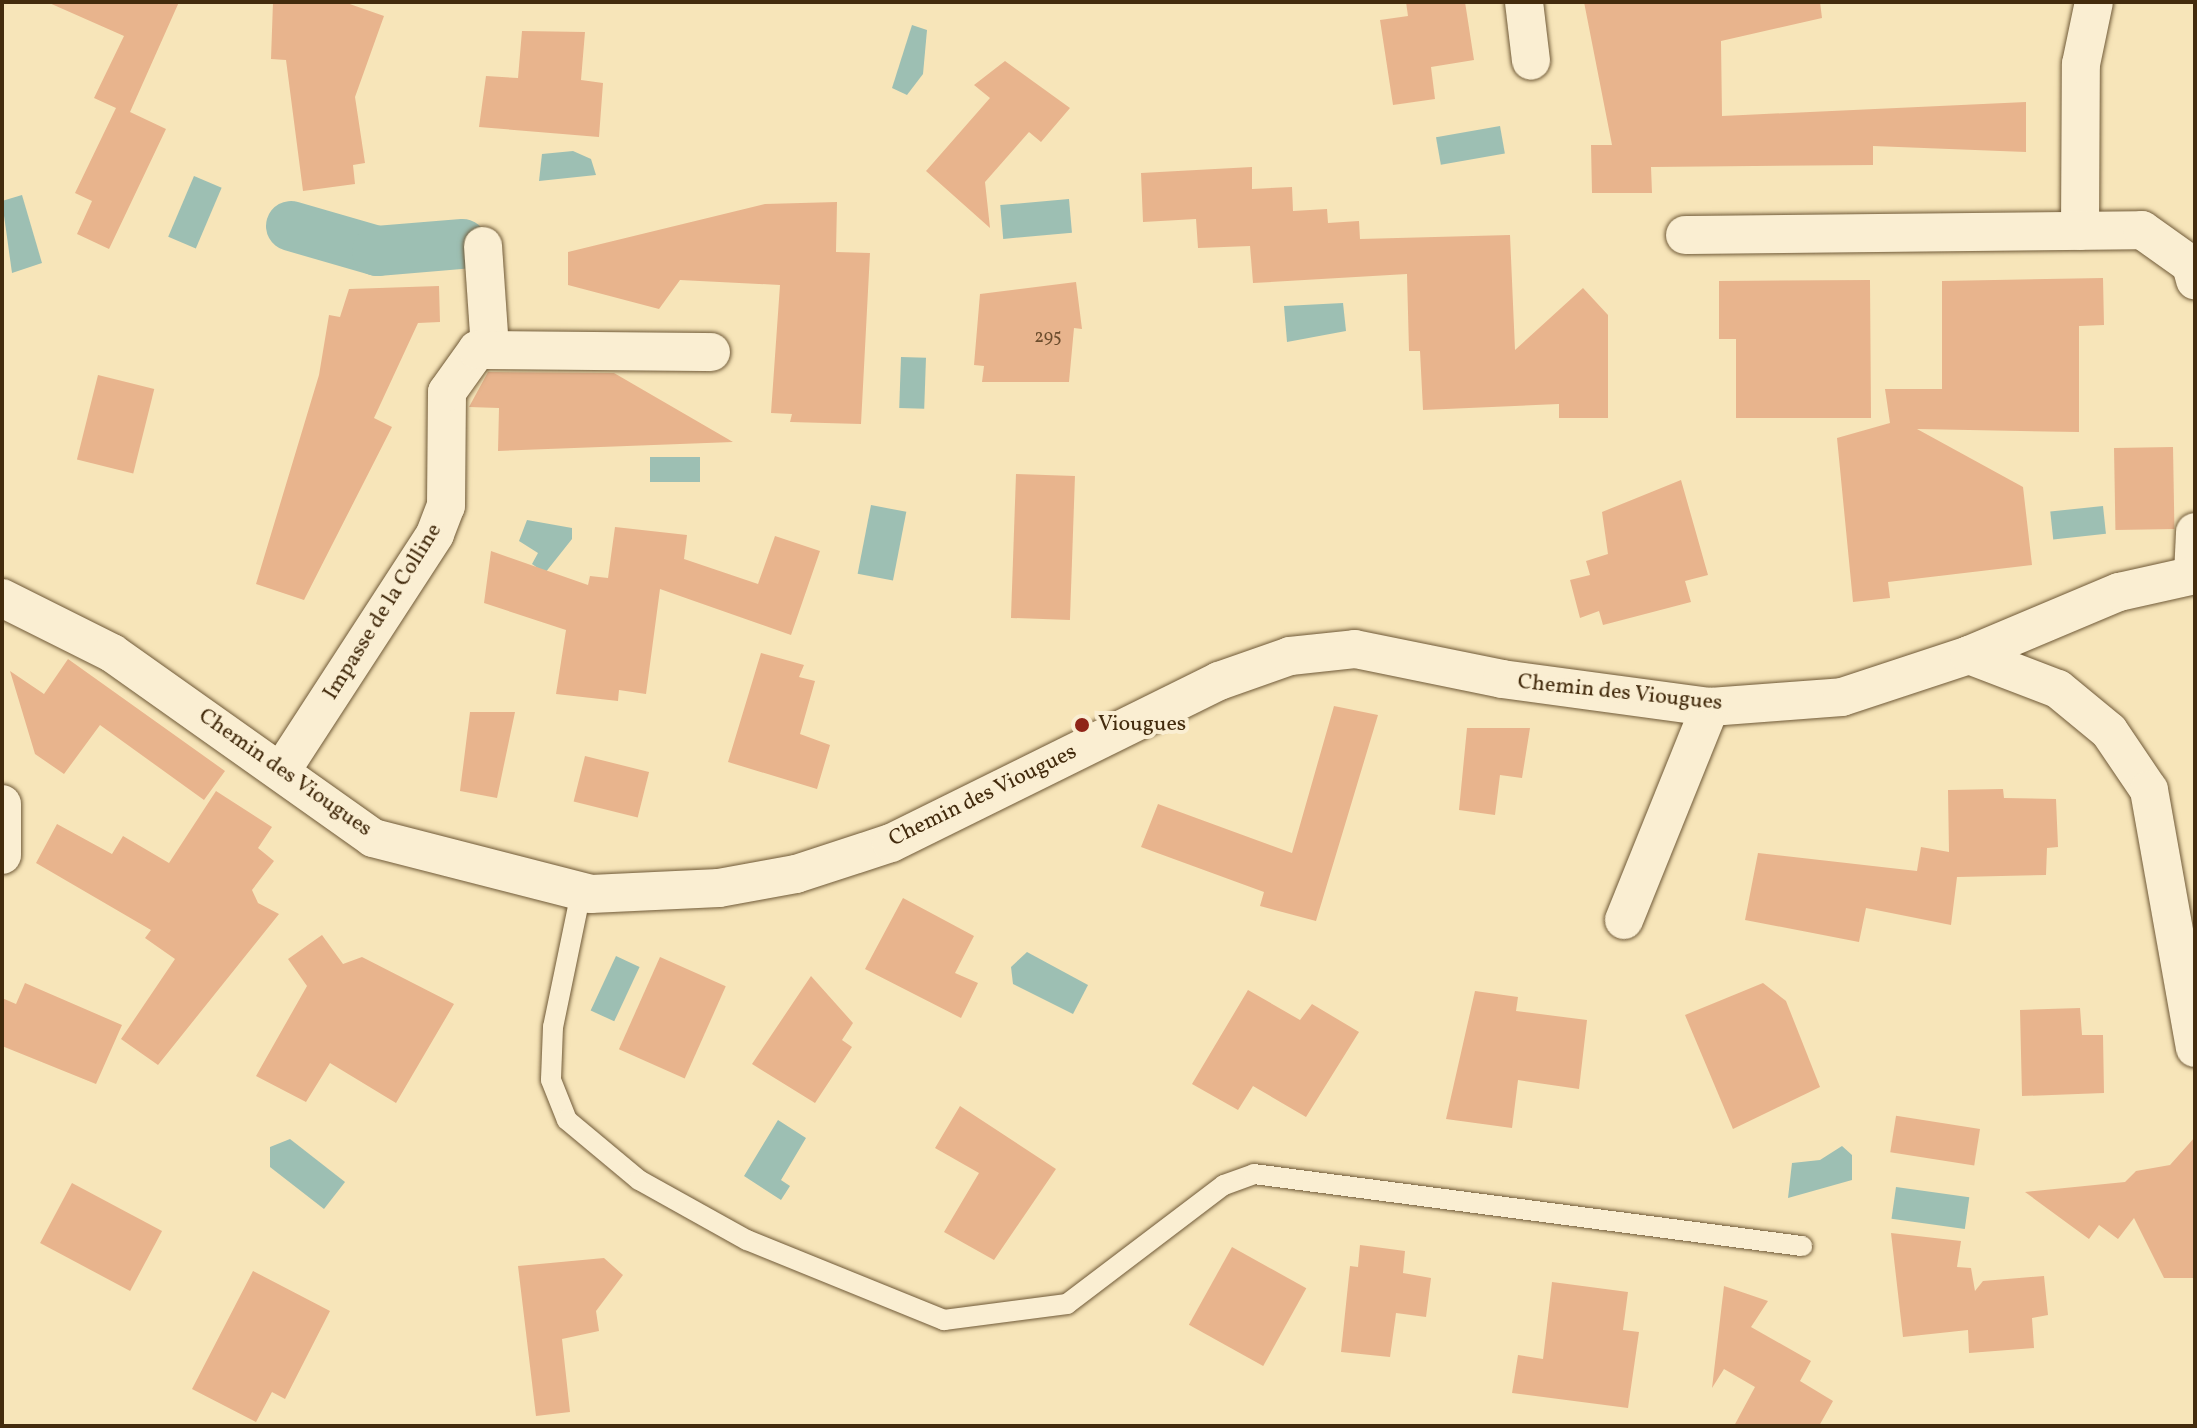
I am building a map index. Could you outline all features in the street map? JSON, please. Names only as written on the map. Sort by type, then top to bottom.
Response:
[{"type":"street","points":[[1524,2],[1531,61]]},
{"type":"street","points":[[2080,231],[2081,64],[2094,2]]},
{"type":"street","points":[[1685,235],[2142,230],[2191,265],[2195,280]]},
{"type":"street","points":[[483,246],[490,348],[711,352]]},
{"type":"street","name":"Impasse de la Colline","points":[[282,770],[435,534],[446,506],[447,392],[477,350],[490,348]]},
{"type":"street","points":[[2194,575],[2195,532]]},
{"type":"street","name":"Chemin des Viougues","points":[[2,598],[112,653],[282,770],[373,838],[581,892],[719,888],[864,852],[1219,681],[1290,656],[1355,649],[1502,679],[1710,707],[1842,697],[1969,655],[2119,592],[2194,575]]},
{"type":"street","points":[[1969,655],[2058,689],[2109,731],[2149,790],[2195,1048]]},
{"type":"street","points":[[1624,920],[1710,707]]},
{"type":"street","points":[[2,804],[2,855]]},
{"type":"lane","points":[[581,892],[553,1027],[551,1080],[567,1120],[639,1180],[747,1240],[944,1320],[1067,1304],[1224,1185],[1254,1174],[1802,1246]]},
{"type":"water","points":[[912,25],[927,30],[923,74],[907,95],[892,88]]},
{"type":"water","points":[[1500,126],[1505,154],[1441,165],[1436,137]]},
{"type":"water","points":[[573,151],[591,159],[596,175],[539,181],[542,154]]},
{"type":"water","points":[[194,176],[222,188],[196,248],[168,237]]},
{"type":"water","points":[[22,195],[42,263],[12,273],[2,201]]},
{"type":"water","points":[[1069,199],[1072,233],[1003,239],[1000,205]]},
{"type":"water","points":[[1343,303],[1346,331],[1287,342],[1284,306]]},
{"type":"water","points":[[901,357],[926,358],[924,409],[899,408]]},
{"type":"water","points":[[650,457],[700,457],[700,482],[650,482]]},
{"type":"water","points":[[871,505],[906,512],[893,581],[858,574]]},
{"type":"water","points":[[2103,506],[2106,534],[2053,539],[2050,512]]},
{"type":"water","points":[[527,520],[572,528],[572,539],[545,573],[532,564],[538,553],[519,541]]},
{"type":"water","points":[[1027,952],[1088,985],[1073,1014],[1013,984],[1011,967]]},
{"type":"water","points":[[616,956],[640,967],[614,1021],[591,1010]]},
{"type":"water","points":[[778,1120],[806,1138],[781,1180],[790,1186],[781,1200],[744,1176]]},
{"type":"water","points":[[290,1139],[345,1182],[324,1209],[270,1167],[270,1147]]},
{"type":"water","points":[[1842,1146],[1852,1155],[1852,1180],[1788,1198],[1792,1163],[1820,1160]]},
{"type":"water","points":[[1896,1187],[1969,1197],[1965,1229],[1892,1219]]},
{"type":"building","points":[[47,2],[179,2],[130,112],[166,129],[109,249],[77,234],[92,201],[75,193],[116,108],[94,98],[124,36]]},
{"type":"building","points":[[273,2],[344,2],[384,16],[355,97],[365,163],[353,165],[355,184],[303,191],[286,60],[271,59]]},
{"type":"building","points":[[1406,2],[1465,2],[1474,60],[1431,67],[1435,99],[1393,105],[1380,20],[1408,16]]},
{"type":"building","points":[[1584,2],[1820,2],[1822,18],[1721,41],[1722,116],[2026,102],[2026,152],[1873,146],[1873,165],[1651,167],[1652,193],[1592,193],[1591,145],[1612,145]]},
{"type":"building","points":[[522,31],[585,32],[581,80],[603,83],[599,137],[479,127],[486,76],[518,78]]},
{"type":"building","points":[[1005,61],[1070,108],[1041,142],[1029,132],[985,182],[990,228],[926,171],[990,98],[974,85]]},
{"type":"building","points":[[1252,167],[1252,189],[1292,187],[1293,211],[1327,209],[1328,223],[1359,221],[1360,239],[1510,235],[1515,350],[1583,288],[1608,315],[1608,418],[1559,418],[1559,404],[1423,410],[1420,351],[1409,351],[1407,274],[1253,283],[1250,246],[1198,248],[1196,219],[1143,222],[1141,173]]},
{"type":"building","points":[[837,202],[836,252],[870,253],[861,424],[790,422],[792,414],[771,413],[780,285],[680,280],[659,309],[568,285],[568,252],[765,204]]},
{"type":"building","points":[[2103,278],[2104,325],[2079,326],[2079,432],[1917,429],[2023,487],[2032,565],[1888,582],[1890,598],[1853,602],[1837,438],[1890,423],[1885,389],[1942,389],[1942,281]]},
{"type":"building","points":[[1870,280],[1871,418],[1736,418],[1736,339],[1719,339],[1719,281]]},
{"type":"building","points":[[1076,282],[1082,329],[1074,328],[1069,382],[982,382],[984,366],[974,365],[980,294]]},
{"type":"building","points":[[439,286],[440,322],[418,323],[374,418],[392,427],[304,600],[256,584],[319,375],[329,315],[340,317],[349,289]]},
{"type":"building","points":[[488,372],[614,373],[733,442],[498,451],[499,408],[469,407]]},
{"type":"building","points":[[98,375],[154,389],[133,473],[77,459]]},
{"type":"building","points":[[2173,447],[2174,529],[2115,530],[2114,448]]},
{"type":"building","points":[[1016,474],[1075,476],[1070,620],[1011,618]]},
{"type":"building","points":[[1681,480],[1708,575],[1685,581],[1691,602],[1603,625],[1599,611],[1580,618],[1570,580],[1590,575],[1586,561],[1608,554],[1602,512]]},
{"type":"building","points":[[615,527],[687,535],[684,559],[758,584],[775,536],[820,551],[791,635],[660,589],[646,694],[619,690],[618,701],[556,694],[566,630],[484,603],[491,551],[588,585],[590,576],[608,578]]},
{"type":"building","points":[[761,653],[804,665],[799,677],[815,681],[800,734],[830,745],[817,789],[728,762]]},
{"type":"building","points":[[68,659],[225,771],[204,800],[100,725],[64,774],[35,754],[10,671],[44,694]]},
{"type":"building","points":[[1334,706],[1378,715],[1316,921],[1260,906],[1264,892],[1141,847],[1158,804],[1292,853]]},
{"type":"building","points":[[470,712],[515,712],[497,798],[460,791]]},
{"type":"building","points":[[1467,728],[1530,728],[1522,778],[1500,775],[1495,815],[1459,810]]},
{"type":"building","points":[[585,756],[649,772],[638,818],[574,802]]},
{"type":"building","points":[[2003,789],[2004,798],[2056,799],[2058,847],[2047,848],[2046,875],[1957,877],[1951,925],[1866,908],[1859,942],[1745,920],[1758,853],[1917,871],[1921,847],[1949,852],[1948,790]]},
{"type":"building","points":[[216,791],[272,827],[258,848],[274,861],[252,890],[258,903],[279,914],[158,1065],[121,1039],[175,959],[145,938],[151,930],[36,863],[57,824],[112,854],[123,836],[169,863]]},
{"type":"building","points":[[903,898],[974,936],[955,973],[978,983],[961,1018],[865,969]]},
{"type":"building","points":[[322,935],[343,964],[362,957],[454,1004],[396,1103],[330,1063],[306,1102],[256,1076],[307,986],[288,959]]},
{"type":"building","points":[[660,957],[726,986],[685,1079],[619,1049]]},
{"type":"building","points":[[811,976],[853,1023],[842,1040],[852,1047],[815,1103],[752,1064]]},
{"type":"building","points":[[25,983],[122,1025],[96,1084],[2,1046],[2,998],[16,1004]]},
{"type":"building","points":[[1763,983],[1786,1001],[1820,1087],[1733,1129],[1685,1015]]},
{"type":"building","points":[[1248,990],[1300,1020],[1312,1004],[1359,1032],[1306,1117],[1253,1086],[1238,1110],[1192,1084]]},
{"type":"building","points":[[1475,991],[1518,997],[1516,1011],[1587,1020],[1579,1089],[1518,1080],[1512,1128],[1446,1119]]},
{"type":"building","points":[[2080,1008],[2082,1035],[2103,1035],[2104,1093],[2022,1096],[2020,1010]]},
{"type":"building","points":[[960,1106],[1056,1169],[994,1260],[944,1232],[979,1173],[935,1148]]},
{"type":"building","points":[[1896,1116],[1980,1129],[1974,1166],[1890,1152]]},
{"type":"building","points":[[2195,1137],[2195,1278],[2164,1278],[2134,1218],[2118,1239],[2099,1225],[2089,1239],[2025,1192],[2125,1182],[2136,1171],[2170,1165]]},
{"type":"building","points":[[72,1183],[162,1231],[130,1291],[40,1243]]},
{"type":"building","points":[[1891,1233],[1961,1241],[1957,1267],[1971,1268],[1975,1291],[1983,1281],[2044,1276],[2048,1315],[2032,1318],[2034,1348],[1969,1353],[1968,1330],[1903,1337]]},
{"type":"building","points":[[1360,1245],[1405,1251],[1403,1273],[1431,1278],[1426,1317],[1396,1313],[1390,1357],[1341,1352],[1350,1266],[1358,1267]]},
{"type":"building","points":[[1232,1247],[1306,1288],[1263,1366],[1189,1325]]},
{"type":"building","points":[[604,1258],[623,1275],[596,1311],[599,1331],[562,1339],[570,1412],[536,1416],[518,1266]]},
{"type":"building","points":[[253,1271],[330,1311],[285,1399],[272,1392],[256,1422],[192,1389]]},
{"type":"building","points":[[1552,1282],[1628,1292],[1623,1330],[1639,1332],[1628,1408],[1512,1393],[1518,1355],[1543,1359]]},
{"type":"building","points":[[1724,1286],[1768,1301],[1751,1327],[1811,1361],[1800,1381],[1833,1401],[1819,1426],[1734,1426],[1755,1387],[1724,1369],[1712,1388]]},
{"type":"waterway","points":[[291,226],[377,251],[463,244]]},
{"type":"place","name":"Viougues","points":[[1082,725]]}]
